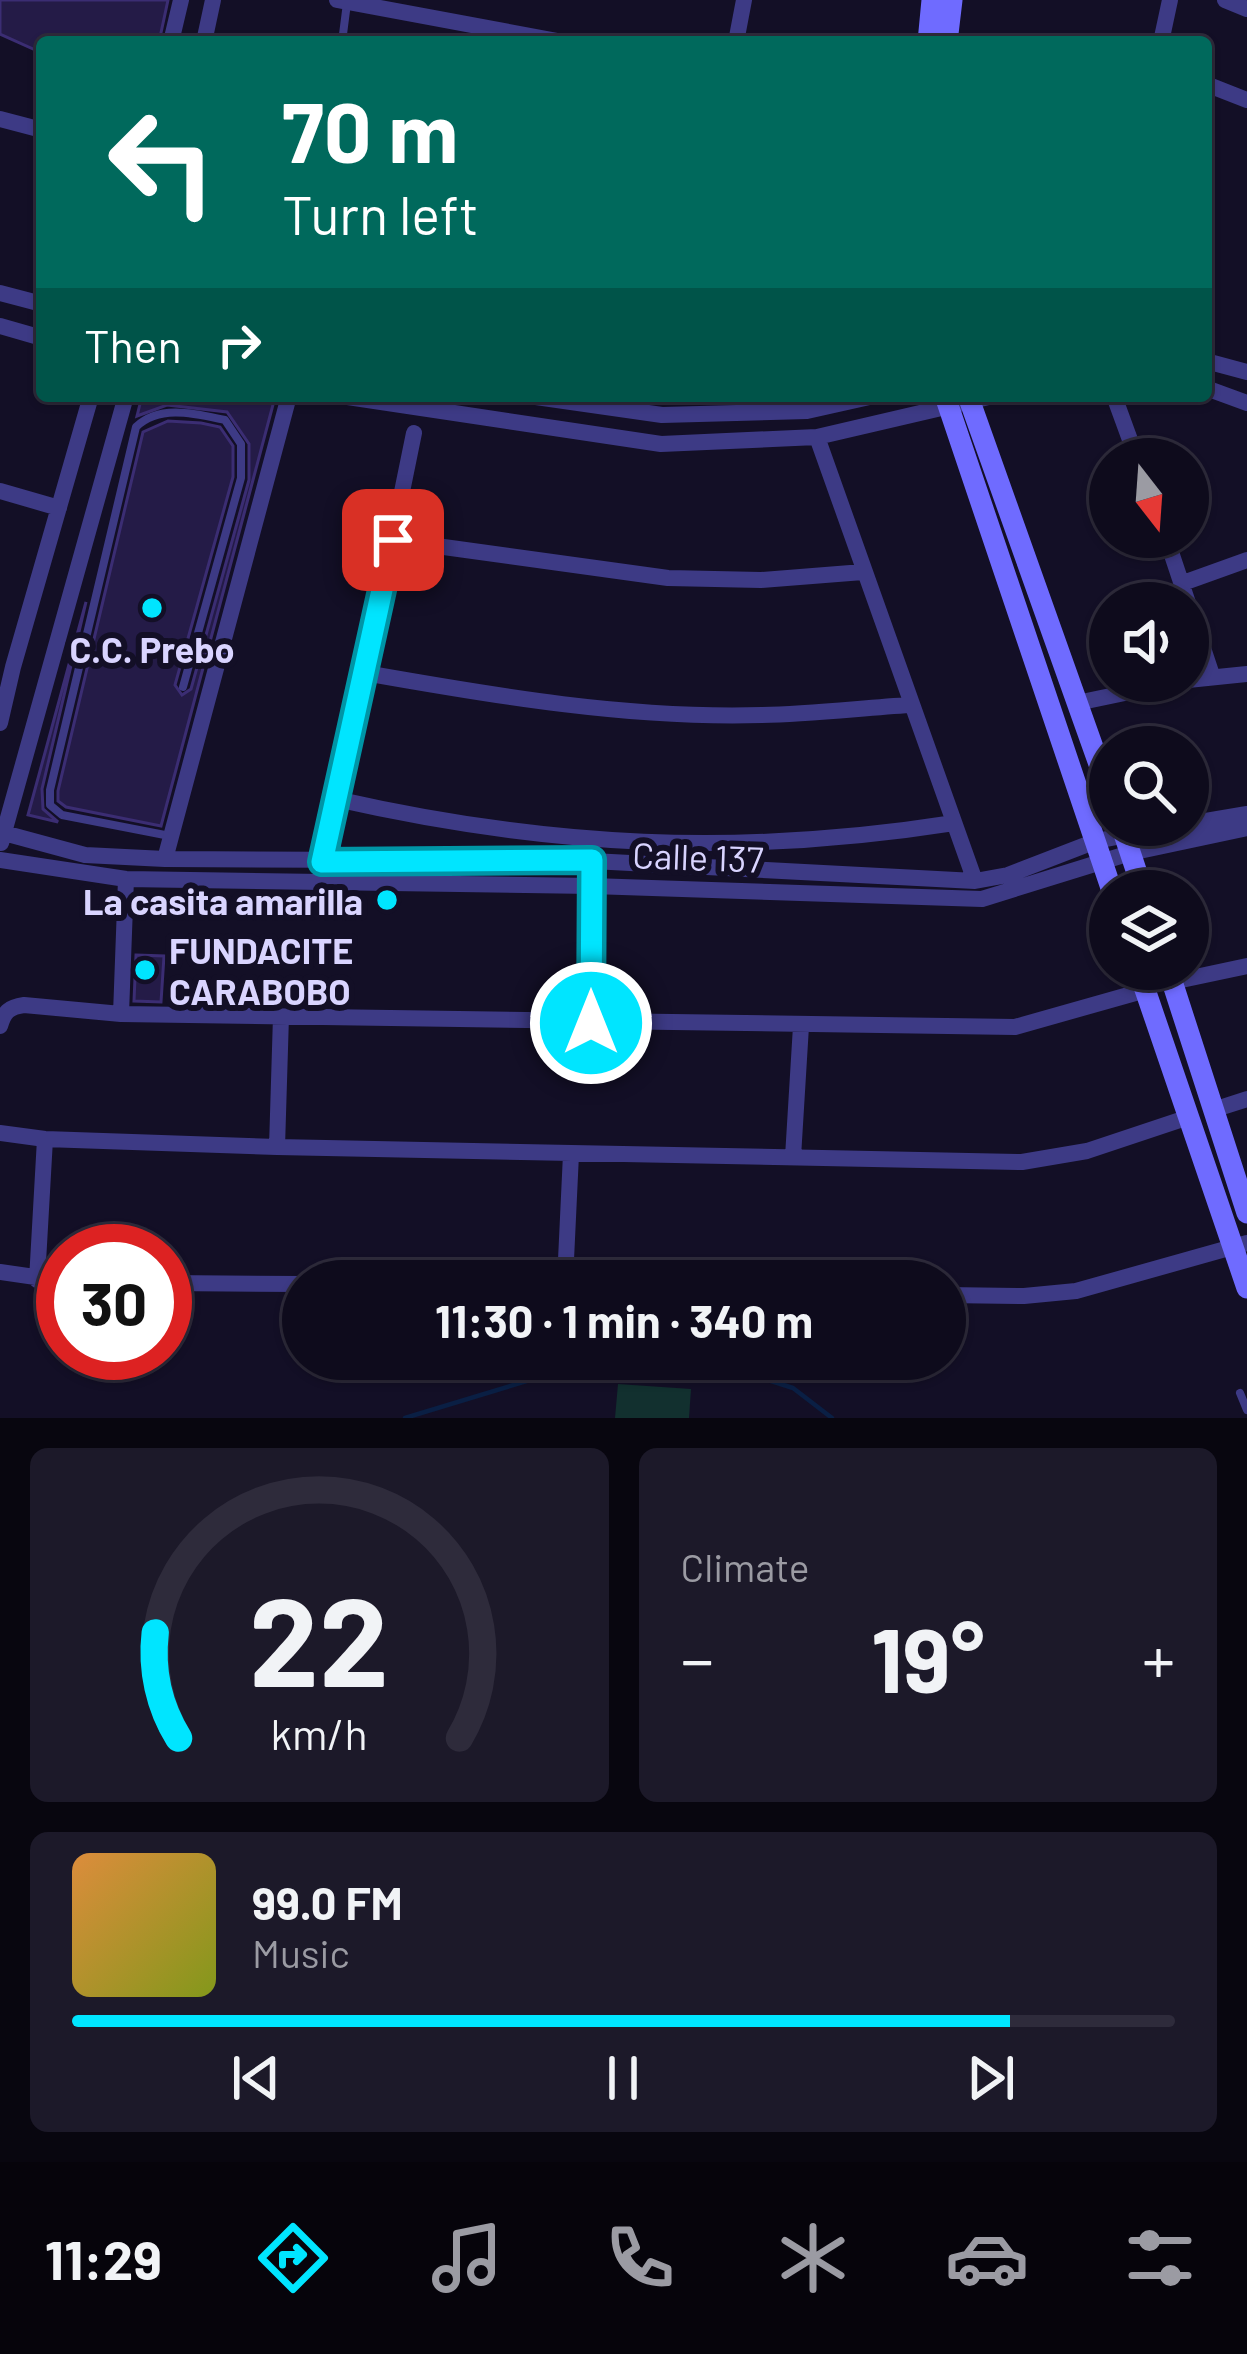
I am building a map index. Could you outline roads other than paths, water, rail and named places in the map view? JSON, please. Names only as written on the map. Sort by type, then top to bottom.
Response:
[{"type":"street","points":[[173,36],[181,0]]},
{"type":"street","points":[[205,36],[213,0]]},
{"type":"street","points":[[737,36],[743,0]]},
{"type":"street","points":[[929,36],[932,0]]},
{"type":"street","points":[[948,36],[952,0]]},
{"type":"street","points":[[1162,36],[1170,0]]},
{"type":"street","points":[[1225,0],[1247,9]]},
{"type":"street","points":[[343,1],[531,36]]},
{"type":"street","points":[[1212,86],[1247,100]]},
{"type":"street","points":[[0,118],[36,128]]},
{"type":"street","points":[[0,293],[36,302]]},
{"type":"street","points":[[0,326],[36,336]]},
{"type":"street","points":[[1212,363],[1247,372]]},
{"type":"street","points":[[1212,390],[1247,403]]},
{"type":"street","points":[[0,723],[6,665],[90,402]]},
{"type":"street","points":[[124,402],[1,838],[85,855],[165,860],[592,860],[975,881],[1108,846]]},
{"type":"street","points":[[165,860],[287,402]]},
{"type":"street","points":[[380,402],[661,444],[818,437],[950,402]]},
{"type":"street","points":[[572,402],[662,415],[807,411],[847,402]]},
{"type":"street","points":[[959,402],[1089,736]]},
{"type":"street","points":[[959,402],[1105,870]]},
{"type":"street","points":[[1116,402],[1129,438]]},
{"type":"street","points":[[322,862],[414,433]]},
{"type":"street","points":[[818,437],[975,881]]},
{"type":"street","points":[[0,491],[59,508]]},
{"type":"street","points":[[393,540],[668,578],[761,580],[863,572]]},
{"type":"street","points":[[1186,582],[1247,560]]},
{"type":"street","points":[[1209,665],[1212,675]]},
{"type":"street","points":[[365,673],[504,698],[665,711],[759,716],[910,705]]},
{"type":"street","points":[[1209,676],[1247,674]]},
{"type":"street","points":[[1077,703],[1089,700]]},
{"type":"street","points":[[336,799],[535,836],[654,844],[781,843],[954,823]]},
{"type":"street","points":[[1209,820],[1247,814]]},
{"type":"street","points":[[1209,830],[1247,827]]},
{"type":"street","name":"Calle 137","points":[[0,860],[126,879],[982,898],[1099,851]]},
{"type":"street","points":[[591,1023],[592,860]]},
{"type":"street","points":[[121,1014],[126,879]]},
{"type":"street","points":[[1209,971],[1247,966]]},
{"type":"street","points":[[0,1026],[3,1014],[24,1005],[121,1014],[1015,1027],[1115,990]]},
{"type":"street","points":[[1145,990],[1240,1246],[1247,1288]]},
{"type":"street","points":[[1174,990],[1247,1213]]},
{"type":"street","points":[[277,1147],[281,1016]]},
{"type":"street","points":[[793,1157],[801,1026]]},
{"type":"street","points":[[1213,1110],[1247,1100]]},
{"type":"street","points":[[0,1133],[45,1139],[277,1147],[1022,1162],[1087,1151],[1190,1118]]},
{"type":"street","points":[[41,1224],[45,1139]]},
{"type":"street","points":[[566,1260],[571,1154]]},
{"type":"street","points":[[966,1295],[1076,1291],[1240,1246]]},
{"type":"street","points":[[0,1272],[36,1280]]},
{"type":"street","points":[[192,1282],[282,1284]]},
{"type":"lane","points":[[342,36],[343,1]]},
{"type":"lane","points":[[172,836],[62,815],[50,805],[136,427],[146,417],[163,413],[225,420],[241,444],[241,478],[183,687]]},
{"type":"lane","points":[[1240,1393],[1247,1410]]},
{"type":"waterway","points":[[405,1418],[530,1380]]},
{"type":"waterway","points":[[768,1380],[793,1388],[832,1418]]},
{"type":"place","name":"C.C. Prebo","points":[[152,608]]},
{"type":"place","name":"La casita amarilla","points":[[387,900]]},
{"type":"place","name":"FUNDACITE CARABOBO","points":[[145,970]]}]
